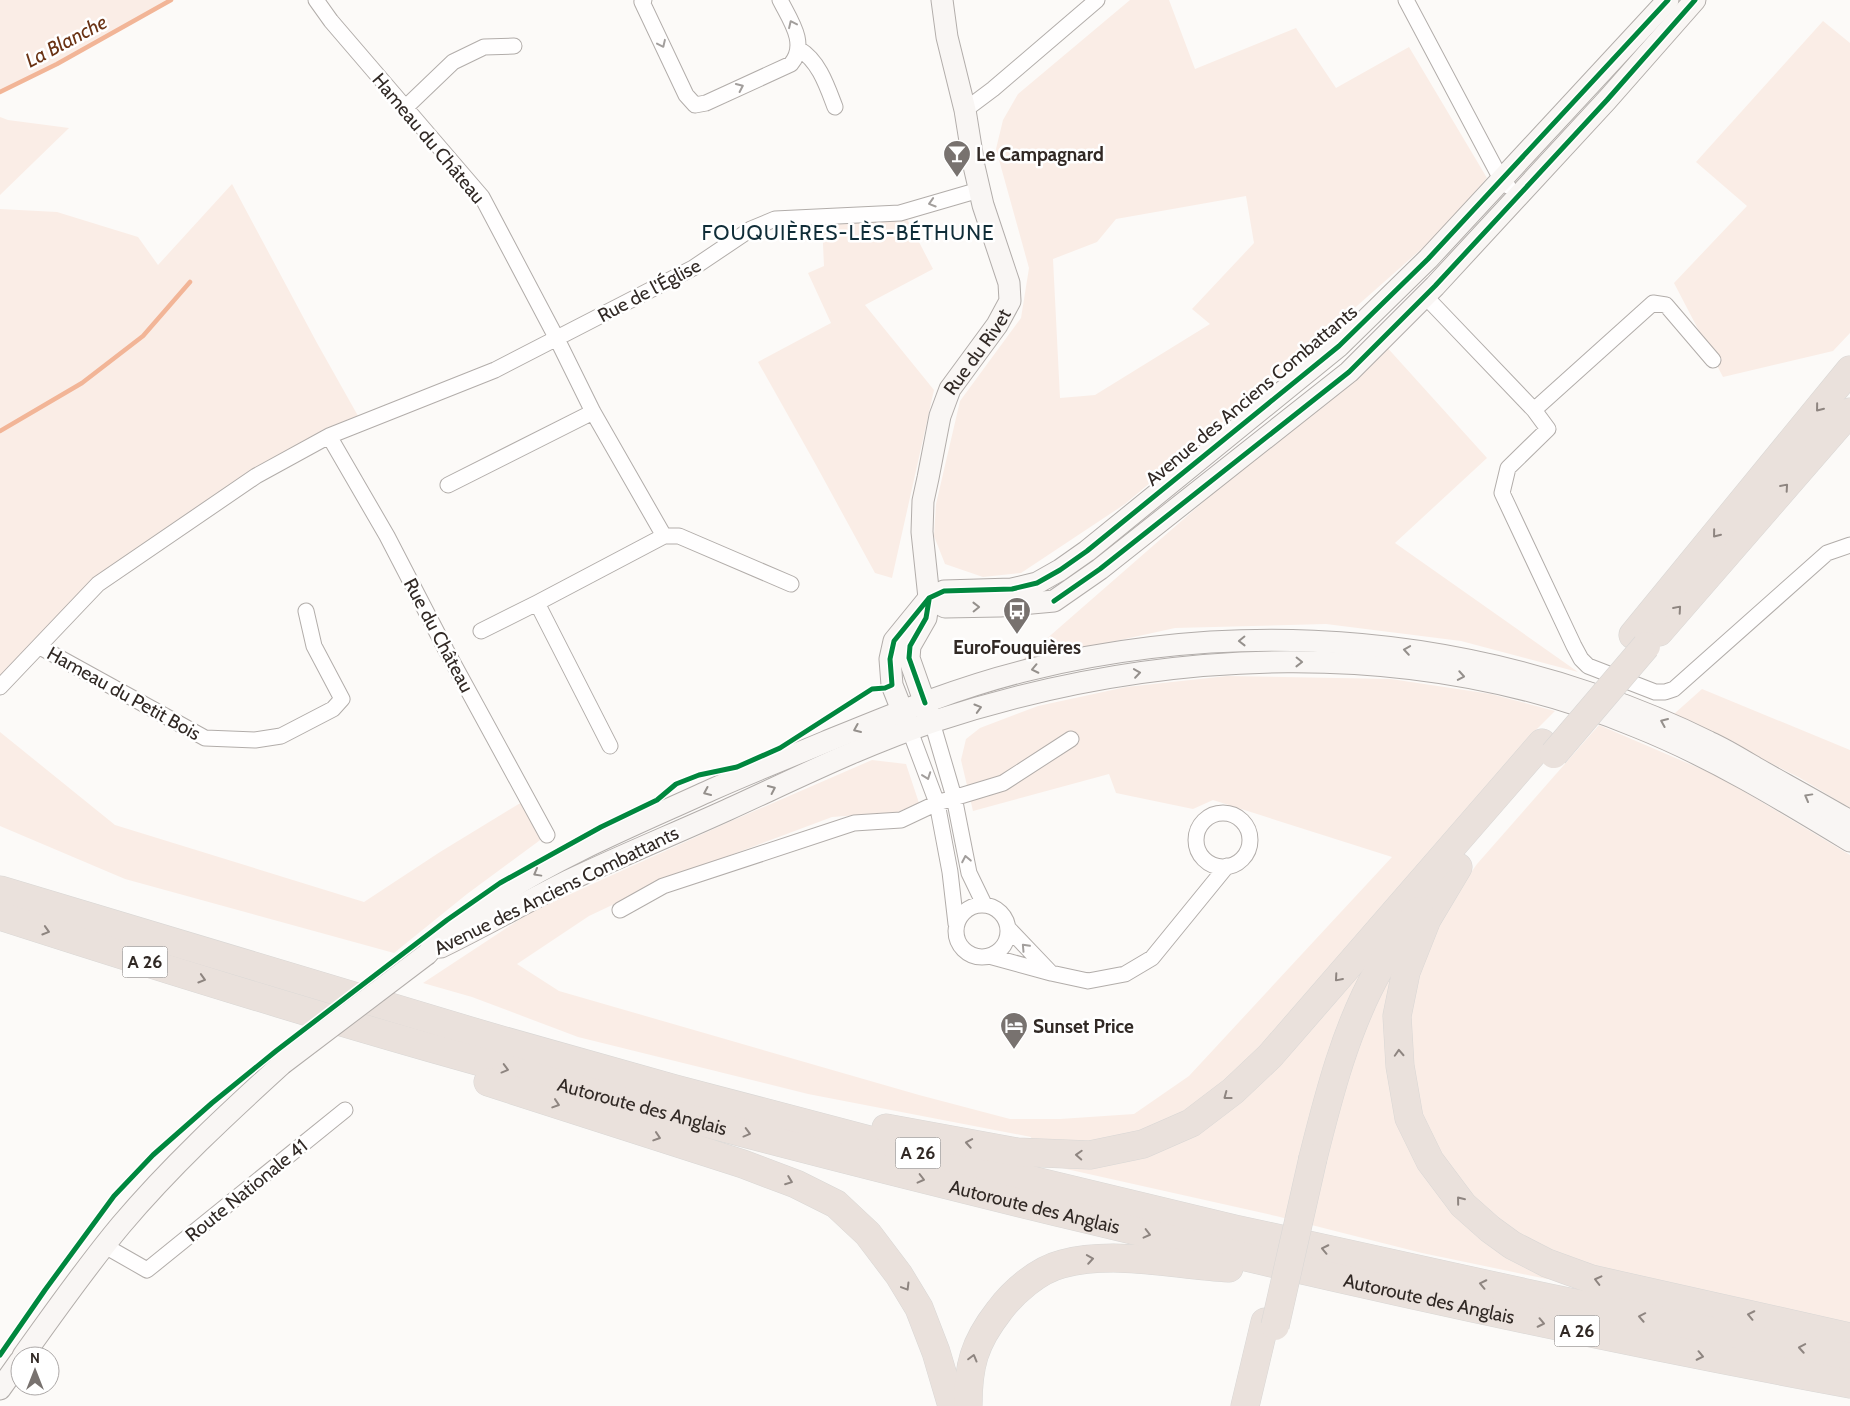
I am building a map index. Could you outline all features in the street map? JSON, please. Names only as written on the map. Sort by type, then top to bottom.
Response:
[{"type":"highway","points":[[1245,1406],[1270,1324],[1331,1054],[1353,1000],[1370,966],[1449,865],[1639,640],[1850,370]]},
{"type":"highway","points":[[1639,640],[1850,412]]},
{"type":"highway","points":[[675,1089],[1017,1152],[1090,1155],[1142,1144],[1191,1123],[1233,1091],[1270,1056],[1449,865]]},
{"type":"highway","points":[[1449,865],[1406,972],[1397,1016],[1400,1066],[1409,1118],[1430,1161],[1463,1205],[1490,1229],[1512,1245],[1547,1263],[1591,1279],[1850,1337]]},
{"type":"highway","name":"Autoroute des Anglais","points":[[0,890],[298,981],[675,1089],[915,1152],[1235,1229],[1549,1298],[1765,1342],[1850,1356]]},
{"type":"highway","name":"Autoroute des Anglais","points":[[0,916],[290,1007],[566,1086],[906,1176],[1305,1272],[1537,1322],[1850,1384]]},
{"type":"highway","points":[[290,1007],[393,1052],[743,1164],[796,1184],[836,1204],[868,1234],[899,1275],[919,1308],[936,1352],[952,1406]]},
{"type":"highway","points":[[968,1406],[968,1382],[973,1353],[989,1324],[1008,1298],[1033,1278],[1060,1264],[1099,1257],[1305,1272]]},
{"type":"highway","points":[[1258,1406],[1270,1324]]},
{"type":"main road","name":"Rue du Rivet","points":[[929,598],[922,532],[923,500],[940,416],[950,389],[997,324],[1010,301],[1009,283],[979,190],[965,110],[947,37],[942,0]]},
{"type":"main road","name":"Avenue des Anciens Combattants","points":[[929,598],[944,591],[1012,589],[1037,583],[1087,551],[1339,346],[1428,259],[1668,0]]},
{"type":"main road","name":"Avenue des Anciens Combattants","points":[[929,598],[945,607],[1000,606],[1054,601],[1100,569],[1349,372],[1425,296],[1607,100],[1695,0]]},
{"type":"main road","points":[[910,731],[891,679],[890,659],[894,641],[929,598]]},
{"type":"main road","points":[[928,713],[909,658],[910,646],[926,618],[929,598]]},
{"type":"main road","points":[[928,713],[983,683],[1088,657],[1151,646],[1221,641],[1288,640],[1378,646],[1461,659],[1515,671],[1595,695],[1712,743],[1850,821]]},
{"type":"main road","points":[[928,713],[1017,698],[1067,686],[1144,672],[1200,666],[1282,662],[1350,663],[1420,669],[1488,681],[1557,699],[1634,725],[1687,748],[1756,784],[1850,841]]},
{"type":"main road","name":"Avenue des Anciens Combattants","points":[[427,954],[444,933],[467,916],[514,886],[580,849],[724,784],[902,711],[928,713]]},
{"type":"main road","name":"Avenue des Anciens Combattants","points":[[427,954],[570,880],[798,776],[910,731],[928,713]]},
{"type":"main road","points":[[30,1346],[59,1305],[122,1224],[199,1141],[282,1064],[427,954]]},
{"type":"main road","points":[[0,1390],[10,1376]]},
{"type":"street","name":"Hameau du Château","points":[[316,0],[405,108],[482,197],[557,339],[593,412],[664,536]]},
{"type":"street","points":[[644,0],[642,2],[686,95],[695,105],[706,103],[791,64],[797,57],[799,49],[798,38],[780,0]]},
{"type":"street","points":[[965,110],[993,89],[1097,0]]},
{"type":"street","points":[[1406,0],[1501,179],[1518,196]]},
{"type":"street","points":[[405,108],[453,62],[484,47],[514,46]]},
{"type":"street","points":[[799,49],[812,58],[829,90],[835,107]]},
{"type":"street","name":"Rue de l'Église","points":[[0,687],[98,584],[256,476],[329,436],[495,370],[693,268],[750,229],[775,219],[900,213],[979,190]]},
{"type":"street","points":[[1425,296],[1534,410],[1548,429],[1508,468],[1502,493],[1574,646],[1581,659],[1588,666],[1655,692],[1674,689],[1827,553],[1850,545]]},
{"type":"street","points":[[1534,410],[1653,303],[1666,305],[1713,360]]},
{"type":"street","points":[[448,485],[593,412]]},
{"type":"street","name":"Rue du Château","points":[[329,436],[387,536],[446,650],[547,835]]},
{"type":"street","points":[[481,630],[537,603],[664,536],[679,536],[791,584]]},
{"type":"street","points":[[537,603],[610,746]]},
{"type":"street","name":"Hameau du Petit Bois","points":[[40,647],[206,738],[255,740],[281,736],[333,708],[342,699],[314,646],[306,610]]},
{"type":"street","points":[[928,713],[954,797],[969,873],[984,904]]},
{"type":"street","points":[[910,731],[937,803],[950,872],[956,924],[955,932],[960,946],[973,956],[989,956],[1051,974],[1088,981],[1125,974],[1152,958],[1226,866]]},
{"type":"street","points":[[620,910],[663,886],[854,823],[901,820],[937,803],[1003,783],[1071,739]]},
{"type":"street","points":[[956,924],[966,909],[975,905],[984,904],[992,906],[1004,915],[1009,929],[1051,974]]},
{"type":"street","points":[[989,956],[997,953],[1004,946],[1008,938],[1009,929]]},
{"type":"street","name":"Route Nationale 41","points":[[105,1246],[147,1270],[345,1110]]},
{"type":"shaded area","points":[[0,0],[171,0],[64,61],[0,92]]},
{"type":"shaded area","points":[[1130,0],[1169,0],[1195,69],[1296,28],[1336,88],[1409,47],[1487,178],[1435,237],[1289,366],[1125,504],[1021,573],[983,577],[945,564],[934,536],[936,504],[960,401],[1021,318],[1029,268],[996,149],[1003,120],[1018,94]],"holes":[[[1246,196],[1254,243],[1192,309],[1210,324],[1095,395],[1060,398],[1053,259],[1097,242],[1116,219]]]},
{"type":"shaded area","points":[[1823,21],[1850,43],[1850,333],[1833,351],[1723,377],[1674,283],[1747,206],[1696,162]]},
{"type":"shaded area","points":[[0,117],[8,120],[69,128],[0,195]]},
{"type":"shaded area","points":[[232,184],[362,423],[329,436],[134,560],[0,687],[0,209],[57,212],[138,237],[158,265]]},
{"type":"shaded area","points":[[907,219],[933,269],[865,305],[934,390],[892,578],[875,573],[758,362],[831,323],[808,273],[824,266],[822,223]]},
{"type":"shaded area","points":[[1384,344],[1487,458],[1395,543],[1578,672],[1461,641],[1326,624],[1175,628],[1020,662]]},
{"type":"shaded area","points":[[1227,676],[1391,679],[1491,694],[1555,711],[1531,735],[1420,866],[1441,915],[1477,864],[1599,725],[1722,778],[1850,855],[1850,1326],[1573,1262],[1547,1279],[1422,1253],[1276,1216],[1035,1162],[1031,1137],[808,1094],[578,1037],[472,997],[423,983],[531,912],[729,822],[872,760],[906,764],[919,803],[898,812],[832,817],[667,879],[589,916],[517,964],[559,991],[919,1095],[1010,1119],[1060,1119],[1134,1114],[1189,1076],[1392,857],[1213,800],[1193,809],[1116,793],[1109,774],[973,811],[961,760],[966,739],[980,728],[1038,706],[1126,687]]},
{"type":"shaded area","points":[[1702,689],[1850,750],[1850,808],[1800,778],[1674,714]]},
{"type":"shaded area","points":[[0,732],[115,825],[364,902],[440,852],[527,799],[547,835],[467,894],[394,953],[125,879],[0,826]]},
{"type":"waterway","name":"La Blanche","points":[[0,92],[57,64],[171,0]]},
{"type":"waterway","points":[[0,431],[82,383],[143,336],[190,282]]},
{"type":"cycle path","points":[[0,1355],[114,1196],[153,1155],[212,1103],[276,1051],[447,920],[500,883],[601,827],[657,800],[676,784],[699,775],[737,767],[780,748],[872,689],[885,688],[892,685],[890,659],[894,641],[929,598],[944,591],[1012,589],[1037,583],[1087,551],[1339,346],[1428,259],[1668,0]]},
{"type":"cycle path","points":[[1054,601],[1100,569],[1349,372],[1435,286],[1607,100],[1695,0]]},
{"type":"cycle path","points":[[925,703],[909,658],[910,646],[926,618],[929,600]]},
{"type":"place","name":"Le Campagnard","points":[[957,178]]},
{"type":"place","name":"EuroFouquières","points":[[1017,635]]},
{"type":"place","name":"Sunset Price","points":[[1014,1050]]},
{"type":"district","name":"FOUQUIÈRES-LÈS-BÉTHUNE","points":[[848,233]]}]
